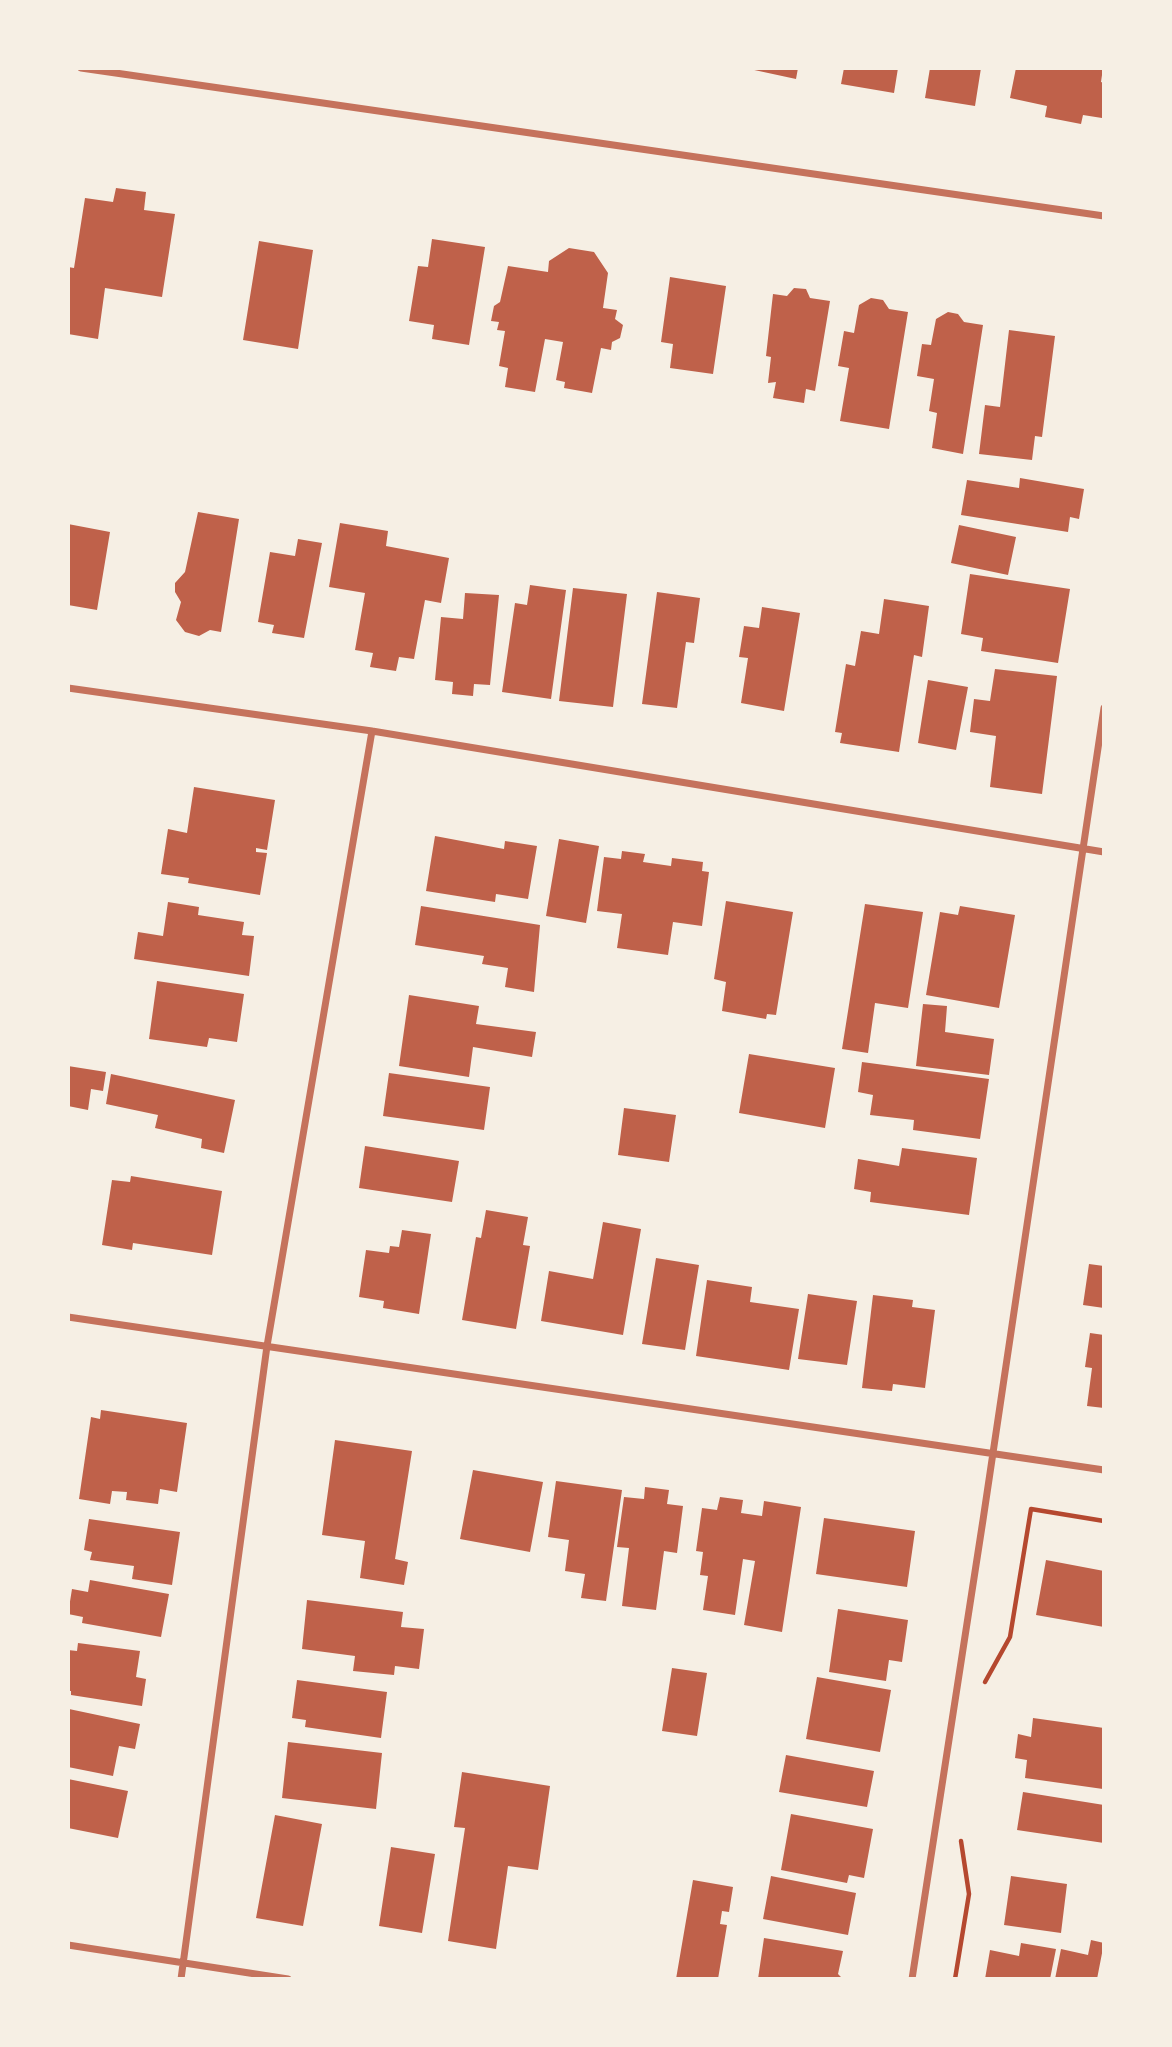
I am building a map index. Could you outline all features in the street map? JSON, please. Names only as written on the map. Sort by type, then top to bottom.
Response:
[{"type":"street","points":[[81,68],[1104,216]]},
{"type":"street","points":[[68,688],[372,731],[1104,852]]},
{"type":"street","points":[[912,1979],[1104,708]]},
{"type":"street","points":[[181,1979],[267,1346],[372,731]]},
{"type":"street","points":[[68,1317],[1104,1470]]},
{"type":"street","points":[[68,1945],[288,1979]]},
{"type":"path","points":[[984,1684],[1010,1637],[1031,1509],[1104,1521]]},
{"type":"path","points":[[955,1979],[969,1894],[959,1830]]},
{"type":"building","points":[[745,68],[798,68],[796,79]]},
{"type":"building","points":[[844,68],[898,68],[894,93],[841,84]]},
{"type":"building","points":[[930,68],[981,68],[975,106],[925,98]]},
{"type":"building","points":[[1016,68],[1103,68],[1102,118],[1083,115],[1081,124],[1045,117],[1047,106],[1010,98]]},
{"type":"building","points":[[116,188],[146,192],[144,210],[175,214],[162,297],[105,288],[98,339],[68,334],[68,267],[74,268],[85,198],[113,202]]},
{"type":"building","points":[[432,239],[485,247],[469,345],[432,339],[434,325],[409,321],[418,266],[428,267]]},
{"type":"building","points":[[259,241],[313,250],[298,349],[243,340]]},
{"type":"building","points":[[569,248],[594,252],[608,273],[603,308],[617,310],[615,319],[623,325],[620,338],[612,342],[611,350],[601,348],[592,393],[564,388],[565,382],[556,380],[563,342],[545,339],[535,392],[505,387],[508,368],[499,366],[505,331],[497,330],[499,322],[491,321],[494,306],[500,302],[508,266],[548,272],[549,261]]},
{"type":"building","points":[[670,277],[726,286],[713,374],[670,368],[673,344],[661,342]]},
{"type":"building","points":[[794,288],[806,289],[810,298],[830,301],[815,391],[806,389],[804,403],[773,398],[776,382],[768,383],[771,357],[766,356],[773,294],[787,296]]},
{"type":"building","points":[[871,298],[883,300],[889,309],[908,312],[889,429],[840,421],[849,368],[838,366],[844,331],[854,333],[859,305]]},
{"type":"building","points":[[948,312],[958,314],[964,322],[983,325],[963,454],[932,448],[937,413],[929,411],[934,379],[917,376],[922,344],[931,345],[936,319]]},
{"type":"building","points":[[1009,330],[1055,336],[1042,437],[1035,436],[1032,460],[979,454],[985,405],[1000,407]]},
{"type":"building","points":[[1020,478],[1084,489],[1079,519],[1070,517],[1068,532],[961,515],[967,480],[1019,488]]},
{"type":"building","points":[[198,512],[239,519],[221,632],[210,630],[199,636],[185,632],[176,620],[181,602],[175,592],[175,583],[185,572]]},
{"type":"building","points":[[340,523],[388,531],[386,546],[449,558],[441,603],[425,600],[414,659],[399,657],[396,671],[370,667],[373,653],[355,650],[365,593],[329,587]]},
{"type":"building","points":[[68,524],[110,532],[97,610],[68,605]]},
{"type":"building","points":[[959,525],[1016,537],[1008,575],[951,563]]},
{"type":"building","points":[[298,539],[322,543],[304,638],[272,633],[274,625],[258,622],[270,552],[295,556]]},
{"type":"building","points":[[970,574],[1070,589],[1058,663],[981,651],[983,638],[961,634]]},
{"type":"building","points":[[530,585],[566,590],[551,699],[502,692],[515,603],[527,605]]},
{"type":"building","points":[[573,588],[627,594],[613,707],[559,701]]},
{"type":"building","points":[[657,592],[700,598],[694,643],[686,642],[677,708],[642,704]]},
{"type":"building","points":[[465,593],[499,595],[490,685],[474,684],[473,696],[452,694],[453,682],[435,680],[441,617],[463,619]]},
{"type":"building","points":[[884,599],[929,606],[922,657],[914,655],[899,752],[840,743],[842,733],[835,732],[846,664],[855,666],[861,631],[879,634]]},
{"type":"building","points":[[762,607],[800,613],[784,711],[741,703],[748,658],[739,657],[744,626],[759,628]]},
{"type":"building","points":[[995,669],[1057,676],[1042,794],[990,787],[996,736],[970,732],[974,699],[990,701]]},
{"type":"building","points":[[928,680],[968,687],[956,750],[918,743]]},
{"type":"building","points":[[194,787],[275,800],[267,850],[256,848],[256,852],[267,853],[260,895],[188,883],[189,878],[161,874],[168,829],[187,833]]},
{"type":"building","points":[[435,836],[504,849],[505,841],[537,846],[528,899],[496,894],[495,902],[426,891]]},
{"type":"building","points":[[559,839],[599,846],[586,923],[546,916]]},
{"type":"building","points":[[622,851],[645,854],[643,862],[671,866],[672,858],[703,862],[702,871],[709,872],[702,926],[673,922],[668,955],[617,948],[622,914],[597,911],[604,857],[621,859]]},
{"type":"building","points":[[726,901],[793,912],[776,1015],[767,1014],[766,1019],[722,1011],[726,982],[714,979]]},
{"type":"building","points":[[168,902],[199,907],[198,915],[244,922],[242,935],[254,936],[249,976],[134,959],[138,932],[163,936]]},
{"type":"building","points":[[865,904],[923,912],[908,1008],[875,1003],[868,1053],[842,1049]]},
{"type":"building","points":[[421,906],[540,925],[534,992],[505,987],[508,968],[482,964],[484,956],[415,945]]},
{"type":"building","points":[[960,906],[1015,915],[999,1008],[926,995],[940,912],[958,915]]},
{"type":"building","points":[[157,981],[244,994],[237,1042],[209,1038],[207,1047],[149,1039]]},
{"type":"building","points":[[409,995],[479,1006],[476,1024],[536,1032],[532,1057],[473,1047],[469,1077],[399,1066]]},
{"type":"building","points":[[923,1004],[947,1006],[945,1032],[994,1039],[989,1075],[916,1066]]},
{"type":"building","points":[[749,1054],[835,1068],[825,1128],[739,1113]]},
{"type":"building","points":[[862,1062],[989,1079],[980,1139],[913,1130],[914,1120],[870,1115],[873,1095],[858,1092]]},
{"type":"building","points":[[68,1066],[106,1072],[103,1091],[91,1089],[88,1110],[68,1106]]},
{"type":"building","points":[[389,1073],[490,1087],[484,1130],[383,1116]]},
{"type":"building","points":[[111,1074],[235,1100],[224,1153],[201,1148],[202,1139],[155,1128],[158,1115],[106,1104]]},
{"type":"building","points":[[624,1108],[676,1115],[669,1162],[618,1155]]},
{"type":"building","points":[[365,1146],[459,1161],[452,1202],[359,1188]]},
{"type":"building","points":[[902,1148],[977,1158],[969,1215],[870,1202],[871,1192],[854,1189],[858,1159],[899,1166]]},
{"type":"building","points":[[131,1176],[222,1191],[212,1255],[133,1243],[132,1250],[102,1245],[112,1180],[130,1182]]},
{"type":"building","points":[[486,1210],[528,1217],[523,1245],[530,1246],[516,1329],[462,1320],[476,1237],[481,1238]]},
{"type":"building","points":[[603,1222],[641,1229],[623,1335],[541,1321],[549,1271],[593,1279]]},
{"type":"building","points":[[402,1230],[431,1234],[419,1314],[383,1308],[384,1301],[359,1297],[366,1250],[389,1253],[390,1246],[399,1247]]},
{"type":"building","points":[[656,1258],[699,1265],[685,1350],[642,1344]]},
{"type":"building","points":[[1089,1264],[1104,1266],[1104,1308],[1083,1305]]},
{"type":"building","points":[[707,1280],[752,1287],[750,1302],[799,1309],[789,1370],[696,1356]]},
{"type":"building","points":[[808,1294],[857,1301],[847,1365],[798,1359]]},
{"type":"building","points":[[873,1295],[913,1300],[912,1307],[935,1310],[925,1388],[893,1384],[892,1391],[862,1388]]},
{"type":"building","points":[[1090,1333],[1104,1335],[1104,1408],[1087,1406],[1092,1368],[1085,1367]]},
{"type":"building","points":[[101,1410],[187,1423],[177,1492],[160,1489],[158,1504],[126,1500],[127,1492],[112,1491],[110,1504],[79,1499],[91,1417],[100,1419]]},
{"type":"building","points":[[335,1440],[412,1451],[395,1559],[408,1562],[404,1585],[360,1578],[365,1541],[322,1535]]},
{"type":"building","points":[[473,1470],[543,1482],[530,1552],[460,1539]]},
{"type":"building","points":[[556,1481],[622,1490],[606,1601],[581,1598],[585,1574],[565,1571],[569,1540],[548,1537]]},
{"type":"building","points":[[645,1487],[669,1490],[667,1504],[683,1506],[677,1553],[664,1551],[656,1610],[622,1606],[629,1548],[617,1547],[624,1497],[644,1499]]},
{"type":"building","points":[[720,1497],[743,1500],[741,1513],[762,1516],[764,1501],[801,1507],[782,1632],[744,1625],[755,1561],[743,1559],[735,1615],[703,1610],[708,1576],[700,1575],[703,1552],[696,1551],[702,1508],[717,1510]]},
{"type":"building","points":[[824,1518],[915,1531],[907,1587],[816,1574]]},
{"type":"building","points":[[89,1519],[180,1532],[172,1585],[132,1579],[134,1566],[90,1560],[92,1552],[84,1550]]},
{"type":"building","points":[[1046,1560],[1104,1571],[1104,1627],[1036,1615]]},
{"type":"building","points":[[90,1580],[169,1594],[161,1637],[82,1623],[83,1617],[68,1614],[72,1589],[88,1592]]},
{"type":"building","points":[[307,1600],[403,1612],[401,1627],[424,1629],[419,1669],[395,1666],[394,1675],[353,1671],[355,1656],[302,1649]]},
{"type":"building","points":[[838,1609],[908,1620],[902,1662],[889,1660],[886,1681],[829,1672]]},
{"type":"building","points":[[78,1643],[140,1651],[136,1677],[146,1679],[142,1706],[71,1695],[71,1691],[68,1691],[68,1650],[77,1651]]},
{"type":"building","points":[[672,1668],[707,1673],[697,1736],[662,1731]]},
{"type":"building","points":[[817,1677],[891,1690],[880,1752],[806,1739]]},
{"type":"building","points":[[297,1680],[387,1692],[381,1738],[305,1727],[306,1720],[292,1718]]},
{"type":"building","points":[[69,1709],[140,1724],[135,1749],[119,1746],[113,1776],[68,1767]]},
{"type":"building","points":[[1033,1718],[1104,1728],[1103,1789],[1025,1778],[1027,1760],[1015,1758],[1018,1734],[1031,1737]]},
{"type":"building","points":[[288,1742],[382,1753],[376,1809],[282,1798]]},
{"type":"building","points":[[786,1755],[874,1771],[867,1807],[779,1792]]},
{"type":"building","points":[[462,1772],[550,1786],[538,1870],[508,1866],[496,1949],[448,1941],[465,1828],[454,1827]]},
{"type":"building","points":[[68,1779],[128,1791],[118,1838],[68,1828]]},
{"type":"building","points":[[1023,1792],[1104,1805],[1104,1843],[1017,1830]]},
{"type":"building","points":[[791,1814],[873,1829],[864,1878],[849,1875],[847,1883],[781,1870]]},
{"type":"building","points":[[275,1815],[322,1824],[303,1926],[256,1918]]},
{"type":"building","points":[[391,1847],[435,1854],[422,1933],[379,1926]]},
{"type":"building","points":[[771,1876],[856,1893],[848,1935],[763,1919]]},
{"type":"building","points":[[1011,1876],[1067,1884],[1061,1933],[1004,1925]]},
{"type":"building","points":[[693,1880],[733,1887],[729,1912],[722,1911],[720,1924],[727,1925],[718,1979],[676,1979]]},
{"type":"building","points":[[764,1938],[843,1951],[838,1974],[843,1979],[758,1979]]},
{"type":"building","points":[[1091,1940],[1104,1943],[1097,1979],[1055,1979],[1061,1949],[1088,1955]]},
{"type":"building","points":[[1021,1943],[1056,1949],[1050,1979],[985,1979],[990,1950],[1019,1956]]}]
